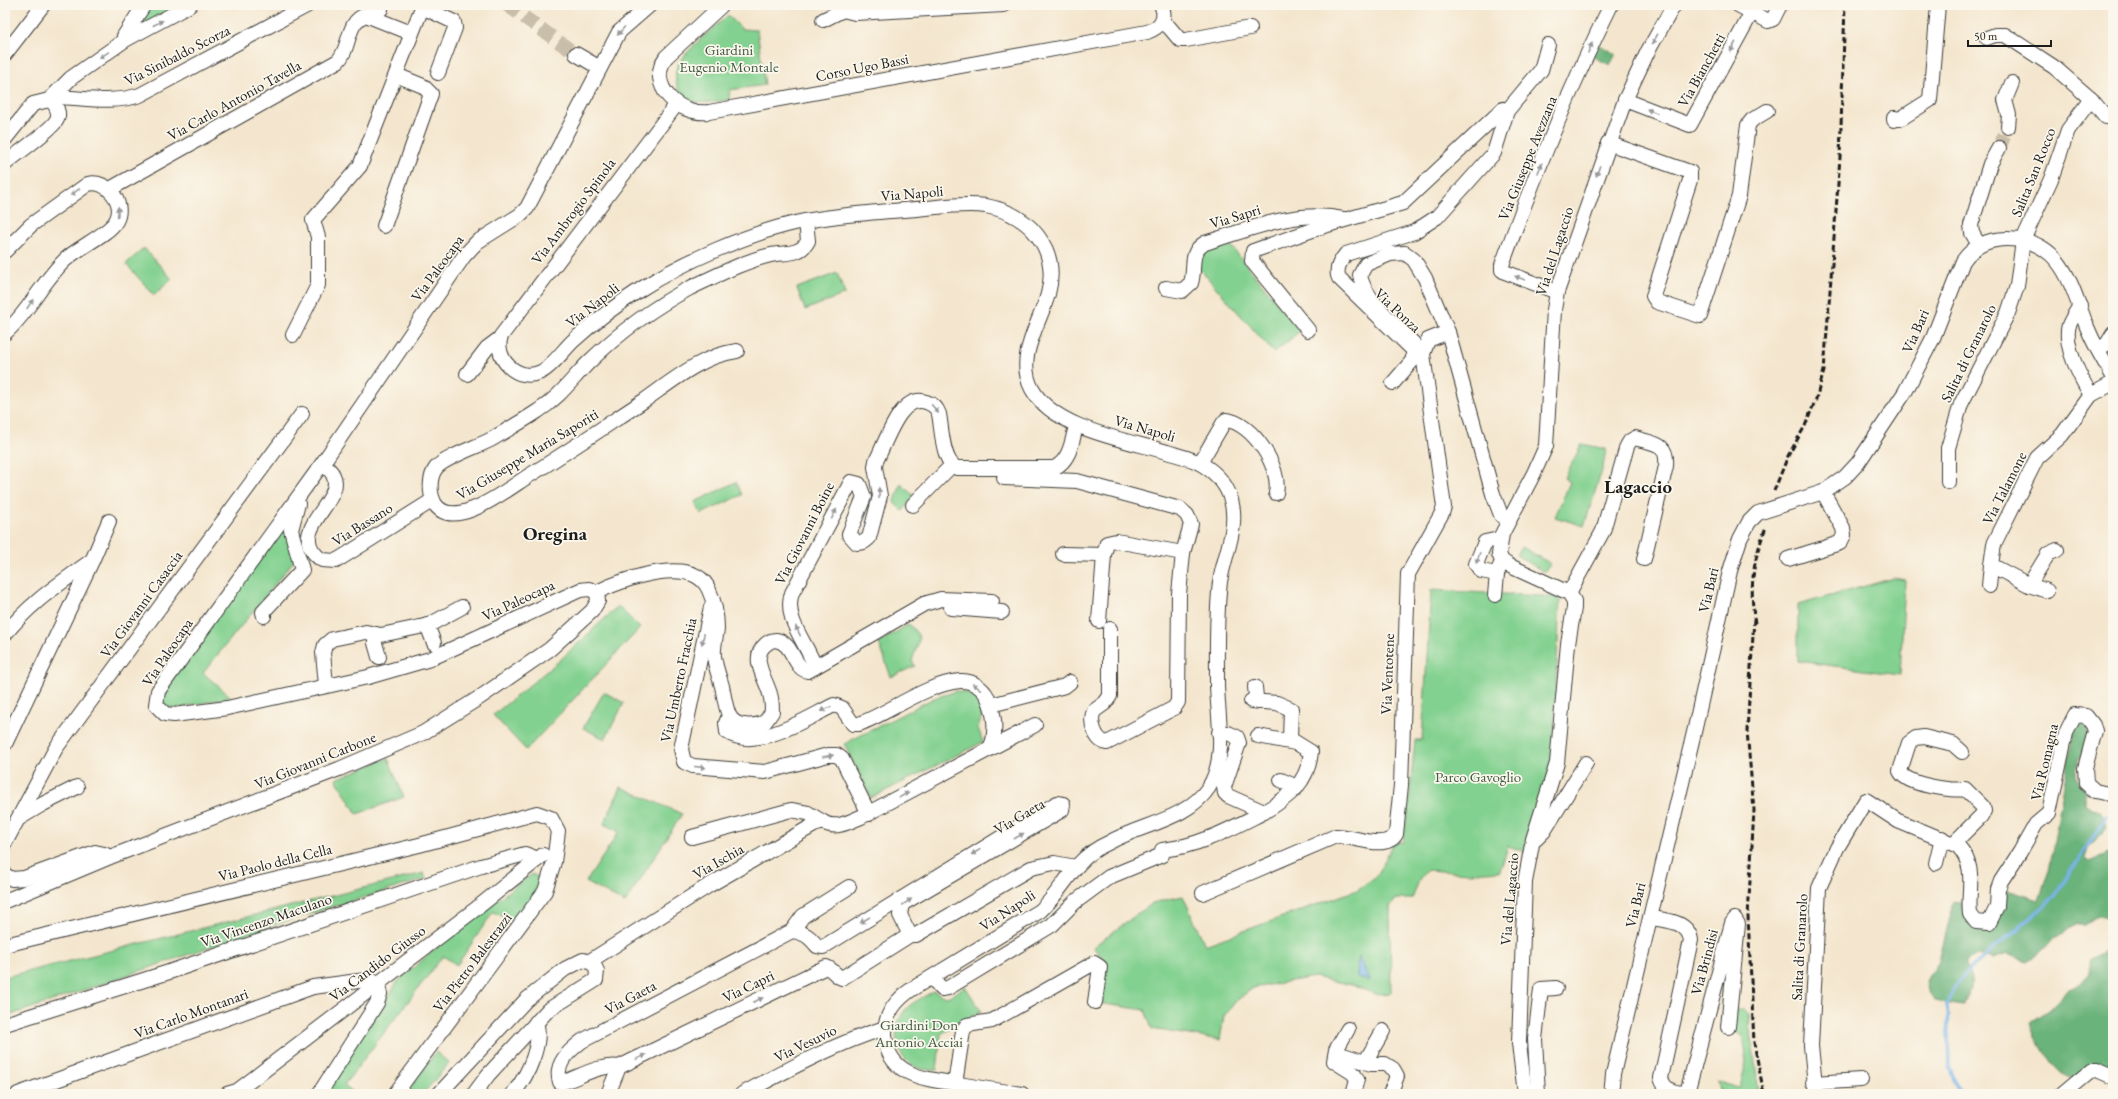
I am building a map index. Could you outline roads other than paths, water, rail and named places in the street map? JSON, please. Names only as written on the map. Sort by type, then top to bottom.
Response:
[{"type":"street","points":[[5,54],[43,5]]},
{"type":"street","points":[[125,40],[124,36],[144,5]]},
{"type":"street","points":[[5,139],[33,104],[51,98],[71,78],[125,40],[190,5]]},
{"type":"street","name":"Via Sinibaldo Scorza","points":[[51,98],[110,101],[126,100],[140,95],[308,5]]},
{"type":"street","name":"Via Carlo Antonio Tavella","points":[[110,189],[338,62],[360,8],[363,5]]},
{"type":"street","name":"Via Paleocapa","points":[[650,5],[619,32],[527,208],[520,215],[477,242],[464,256],[322,464],[158,691],[156,701],[161,711],[174,715],[227,708],[326,686],[430,659],[580,590],[589,588],[597,592],[623,580],[655,573],[678,571],[691,574],[704,582],[709,590],[712,601]]},
{"type":"street","points":[[676,105],[663,86],[660,71],[662,62],[722,5]]},
{"type":"street","points":[[823,20],[841,7],[855,13],[1003,5]]},
{"type":"street","points":[[1161,5],[1164,13],[1162,22],[1180,40],[1250,28]]},
{"type":"street","name":"Via Giuseppe Avezzana","points":[[1557,292],[1505,272],[1502,270],[1502,265],[1556,128],[1594,39],[1611,5]]},
{"type":"street","name":"Via del Lagaccio","points":[[1499,539],[1534,473],[1546,446],[1554,310],[1557,292],[1608,143],[1625,100],[1648,51],[1674,5]]},
{"type":"street","points":[[1738,5],[1770,21],[1780,5]]},
{"type":"street","points":[[1894,120],[1894,118],[1900,119],[1926,105],[1931,99],[1938,5]]},
{"type":"street","points":[[293,335],[318,285],[318,237],[315,223],[360,166],[422,6],[454,22],[455,25],[438,72]]},
{"type":"street","name":"Via Bianchetti","points":[[1625,100],[1690,125],[1752,12]]},
{"type":"street","points":[[355,22],[366,14],[411,33]]},
{"type":"street","name":"Corso Ugo Bassi","points":[[676,105],[693,112],[709,112],[1147,32],[1158,27],[1162,22]]},
{"type":"street","points":[[1986,38],[1995,35],[2005,35],[2054,67],[2091,99],[2106,117]]},
{"type":"street","name":"Via Ponza","points":[[1508,520],[1501,515],[1493,494],[1448,332],[1425,278],[1413,258],[1405,253],[1394,253],[1366,264],[1360,275],[1366,291],[1413,343],[1411,347],[1406,346],[1339,278],[1337,273],[1344,256],[1349,253],[1414,232],[1437,217],[1494,153],[1507,111],[1541,70],[1548,46]]},
{"type":"street","points":[[576,54],[600,68]]},
{"type":"street","points":[[384,226],[431,94],[424,86],[396,75]]},
{"type":"street","points":[[2008,127],[2009,115],[2005,100],[2012,83]]},
{"type":"street","points":[[5,164],[56,121],[57,108],[51,98]]},
{"type":"street","name":"Salita San Rocco","points":[[2029,243],[2068,130],[2091,99]]},
{"type":"street","name":"Via Ambrogio Spinola","points":[[467,374],[487,348],[500,339],[506,328],[676,105]]},
{"type":"street","points":[[1308,330],[1272,276],[1252,261],[1253,251],[1403,203],[1503,109],[1507,111]]},
{"type":"street","points":[[1608,143],[1690,172],[1690,180],[1653,296],[1657,302],[1700,316],[1739,196],[1748,126],[1752,120],[1767,111]]},
{"type":"street","points":[[1979,245],[1972,233],[1971,225],[1990,164],[1999,148]]},
{"type":"street","points":[[5,251],[31,225],[88,184],[97,183],[110,189],[119,207],[116,222],[66,259],[37,294],[19,321],[5,333]]},
{"type":"street","name":"Via Napoli","points":[[500,339],[498,344],[500,354],[512,369],[530,374],[544,371],[586,329],[641,289],[664,276],[739,242],[806,221],[899,210],[979,205],[1008,213],[1032,227],[1044,246],[1050,277],[1049,291],[1028,348],[1027,364],[1031,387],[1044,404],[1054,413],[1076,426],[1200,463],[1220,480],[1231,498],[1232,506],[1231,538],[1220,583],[1217,684],[1220,753],[1217,769],[1211,783],[1201,797],[1190,806],[1174,815],[1106,844],[1085,858],[1076,867],[1054,898],[1040,911],[898,999],[888,1015],[885,1028],[888,1050],[896,1062],[906,1072],[930,1080],[1022,1094]]},
{"type":"street","name":"Via Sapri","points":[[1166,288],[1182,291],[1192,283],[1194,254],[1199,246],[1204,243],[1290,218],[1316,216],[1348,220]]},
{"type":"street","name":"Via Giuseppe Maria Saporiti","points":[[737,351],[727,352],[690,369],[540,469],[476,508],[462,514],[453,514],[439,509],[433,500],[431,479],[440,464],[491,439],[549,404],[590,362],[637,322],[688,289],[733,268],[768,255],[792,253],[803,248],[808,241],[806,221]]},
{"type":"street","name":"Via Bari","points":[[1611,1094],[1613,1074],[1730,571],[1740,539],[1749,522],[1758,513],[1823,492],[1845,477],[1858,463],[1905,392],[1933,338],[1963,260],[1970,251],[1988,240],[1999,238],[2029,243]]},
{"type":"street","points":[[2029,243],[2050,254],[2064,268],[2075,289],[2080,306],[2098,349],[2113,376]]},
{"type":"street","name":"Salita di Granarolo","points":[[1948,482],[1948,448],[1953,426],[1961,404],[2008,313],[2029,243]]},
{"type":"street","points":[[2080,306],[2070,324],[2069,342],[2082,380],[2091,395],[2113,383]]},
{"type":"street","name":"Via Ventotene","points":[[1203,892],[1336,836],[1346,835],[1375,843],[1390,840],[1396,834],[1401,785],[1408,574],[1442,513],[1444,506],[1423,354],[1428,340],[1448,332]]},
{"type":"street","points":[[2098,349],[2107,344],[2113,334]]},
{"type":"street","points":[[1393,383],[1413,360],[1413,343]]},
{"type":"street","name":"Via Talamone","points":[[1989,586],[1994,544],[2032,468],[2043,452],[2062,435],[2091,395]]},
{"type":"street","name":"Via Giovanni Boine","points":[[815,667],[793,619],[790,600],[792,593],[851,482],[859,484],[864,497],[849,534],[853,541],[859,544],[869,538],[880,496],[875,467],[876,461],[899,415],[909,403],[915,400],[923,401],[932,404],[937,409],[940,414],[947,457],[955,466]]},
{"type":"street","name":"Via Giovanni Casaccia","points":[[5,843],[56,748],[302,414]]},
{"type":"street","points":[[1200,463],[1224,422],[1226,420],[1237,422],[1265,450],[1273,467],[1278,483],[1276,493]]},
{"type":"street","points":[[913,505],[955,466],[1047,469],[1056,467],[1068,455],[1076,426]]},
{"type":"street","points":[[1497,574],[1484,573],[1476,564],[1485,542],[1499,539],[1499,554],[1502,561],[1520,572],[1569,593],[1603,531],[1627,446],[1630,441],[1635,438],[1660,446],[1666,454],[1666,466],[1652,542],[1644,559]]},
{"type":"street","name":"Via Bassano","points":[[322,464],[333,474],[335,480],[333,491],[314,522],[310,534],[312,550],[322,560],[336,560],[433,500]]},
{"type":"street","points":[[955,466],[965,477],[1077,481],[1180,509],[1187,515],[1191,524],[1183,553],[1179,594],[1178,702],[1174,708],[1107,743],[1099,738],[1091,720],[1094,711],[1107,701],[1110,696],[1105,625],[1104,555],[1107,543],[1114,540],[1183,553]]},
{"type":"street","points":[[1788,559],[1840,543],[1844,535],[1843,528],[1823,492]]},
{"type":"street","name":"Via Paleocapa","points":[[264,616],[263,612],[305,567],[291,530],[300,494]]},
{"type":"street","points":[[5,744],[92,561],[109,521]]},
{"type":"street","points":[[2029,585],[2048,554],[2057,550]]},
{"type":"street","points":[[1063,554],[1104,555]]},
{"type":"street","points":[[5,634],[38,598],[92,561]]},
{"type":"street","points":[[1496,595],[1497,574],[1502,561]]},
{"type":"street","points":[[1991,565],[2029,585],[2047,591]]},
{"type":"street","name":"Via Giovanni Carbone","points":[[5,901],[110,858],[305,782],[423,733],[480,698],[550,649],[592,611],[598,601],[597,592]]},
{"type":"street","name":"Via del Lagaccio","points":[[1525,1094],[1519,1043],[1525,882],[1533,839],[1557,763],[1568,644],[1574,608],[1574,601],[1569,593]]},
{"type":"street","points":[[712,601],[717,629],[714,655],[730,716],[737,722],[751,726],[765,722],[771,716],[772,702],[758,660],[760,651],[767,643],[777,641],[788,646],[804,670],[808,671],[878,632],[924,604],[941,599],[992,601]]},
{"type":"street","name":"Via Umberto Fracchia","points":[[712,601],[681,746],[681,757],[685,763],[693,766],[765,772],[828,755],[837,755],[842,759],[869,814]]},
{"type":"street","points":[[924,604],[935,608],[1002,612]]},
{"type":"street","name":"Via Paleocapa","points":[[326,686],[323,653],[324,647],[332,639],[366,632],[381,635],[426,625],[462,607]]},
{"type":"street","points":[[356,634],[368,621]]},
{"type":"street","points":[[426,625],[434,643]]},
{"type":"street","points":[[375,634],[375,643],[379,658]]},
{"type":"street","points":[[730,716],[726,723],[727,732],[744,737],[766,737],[834,705],[842,708],[853,724],[859,724],[931,690],[961,681],[978,686],[986,694],[991,705],[994,732],[991,748]]},
{"type":"street","points":[[991,705],[1065,686],[1070,682]]},
{"type":"street","points":[[932,978],[942,989],[948,988],[1052,925],[1075,902],[1109,877],[1162,852],[1183,848],[1209,839],[1264,812],[1278,803],[1297,786],[1306,777],[1312,752],[1290,739],[1291,709],[1277,703],[1255,701],[1255,687]]},
{"type":"street","name":"Via Romagna","points":[[1951,842],[1963,851],[1972,881],[1970,910],[1973,920],[1985,924],[1992,919],[1997,907],[1998,889],[2007,870],[2020,852],[2036,824],[2049,813],[2066,733],[2075,715],[2086,716],[2093,725],[2095,731],[2085,768],[2086,783],[2095,791],[2113,795]]},
{"type":"street","points":[[692,837],[792,810],[808,813],[830,825],[838,825],[869,814],[1035,725]]},
{"type":"street","points":[[1219,732],[1234,735],[1237,737],[1239,742],[1224,787],[1225,793],[1228,796],[1264,812]]},
{"type":"street","points":[[1258,736],[1295,743]]},
{"type":"street","points":[[1936,863],[1951,842],[1981,816],[1984,811],[1983,807],[1965,789],[1944,790],[1913,781],[1904,777],[1900,771],[1909,743],[1916,738],[1924,737],[1953,744],[1962,752]]},
{"type":"street","points":[[1533,839],[1540,837],[1586,763]]},
{"type":"street","points":[[1281,780],[1297,786]]},
{"type":"street","points":[[16,821],[43,804],[77,787]]},
{"type":"street","name":"Salita di Granarolo","points":[[1861,1080],[1815,1089],[1810,1046],[1819,888],[1837,848],[1866,800],[1898,821],[1951,842]]},
{"type":"street","name":"Via Gaeta","points":[[792,931],[803,933],[817,946],[822,947],[1057,803],[1064,805],[1062,810],[902,904],[900,915],[910,935]]},
{"type":"street","name":"Via Paolo della Cella","points":[[5,945],[419,845],[518,817],[537,813],[551,818]]},
{"type":"street","name":"Via Pietro Balestrazzi","points":[[395,1094],[545,891],[554,862],[558,831],[551,818]]},
{"type":"street","name":"Via Ischia","points":[[439,1094],[526,1000],[565,969],[581,961],[597,961],[708,886],[823,822]]},
{"type":"street","name":"Via Candido Giusso","points":[[233,1093],[378,984],[557,843]]},
{"type":"street","points":[[5,875],[12,879],[24,878],[95,852],[104,854],[110,858]]},
{"type":"street","name":"Via Vincenzo Maculano","points":[[5,1024],[166,973],[481,866],[525,854],[538,859]]},
{"type":"street","points":[[910,935],[916,935],[1031,868],[1054,863],[1076,867]]},
{"type":"street","name":"Via Gaeta","points":[[619,1067],[612,1066],[596,1070],[564,1082],[560,1082],[558,1073],[565,1056],[582,1041],[792,931],[803,916],[849,887]]},
{"type":"street","name":"Via Brindisi","points":[[1650,918],[1672,922],[1685,928],[1690,935],[1691,940],[1660,1078],[1666,1088],[1681,1093],[1688,1089],[1732,923],[1735,919],[1738,924],[1728,1027]]},
{"type":"street","name":"Via Capri","points":[[619,1067],[826,967],[831,968],[837,976],[842,978],[910,935]]},
{"type":"street","points":[[474,1094],[488,1075],[548,1010],[596,980],[597,961]]},
{"type":"street","points":[[955,1084],[963,1031],[967,1025],[992,1021],[1094,963],[1100,967],[1095,1002]]},
{"type":"street","name":"Via Carlo Montanari","points":[[18,1094],[313,987],[366,980],[375,981],[378,984]]},
{"type":"street","points":[[319,1094],[377,1003],[380,994],[378,984]]},
{"type":"street","points":[[1538,1094],[1535,1039],[1541,989],[1556,988]]},
{"type":"street","points":[[514,1092],[522,1083],[533,1060],[538,1033],[536,1022]]},
{"type":"street","name":"Via Vesuvio","points":[[742,1094],[808,1058],[861,1036],[885,1028]]},
{"type":"street","points":[[1348,1029],[1336,1050],[1337,1053],[1334,1061],[1353,1073],[1357,1079],[1353,1094]]},
{"type":"street","points":[[1365,1062],[1383,1031]]},
{"type":"street","points":[[1337,1053],[1365,1062],[1385,1064],[1393,1069],[1396,1076],[1392,1092]]},
{"type":"street","points":[[608,1094],[619,1067]]},
{"type":"street","points":[[2066,1091],[2092,1069],[2096,1069],[2113,1076]]},
{"type":"water","points":[[1358,956],[1370,979],[1369,981],[1357,977]]},
{"type":"waterway","points":[[1960,1094],[1949,1067],[1947,1004],[1962,976],[2056,896],[2106,816]]},
{"type":"tunnel","points":[[507,5],[576,54]]},
{"type":"tunnel","points":[[1999,148],[2008,127]]},
{"type":"railway","points":[[1774,491],[1788,456],[1805,426],[1816,399],[1824,371],[1840,157],[1845,5]]},
{"type":"railway","points":[[1755,623],[1752,598],[1753,574],[1758,551],[1766,527]]},
{"type":"railway","points":[[1754,619],[1747,731],[1754,810],[1748,916],[1754,1043],[1764,1094]]},
{"type":"district","name":"Lagaccio","points":[[1638,486]]},
{"type":"district","name":"Oregina","points":[[555,533]]},
{"type":"park label","name":"Giardini Eugenio Montale","points":[[729,58]]},
{"type":"park label","name":"Parco Gavoglio","points":[[1478,776]]},
{"type":"park label","name":"Giardini Don Antonio Acciai","points":[[919,1032]]}]
